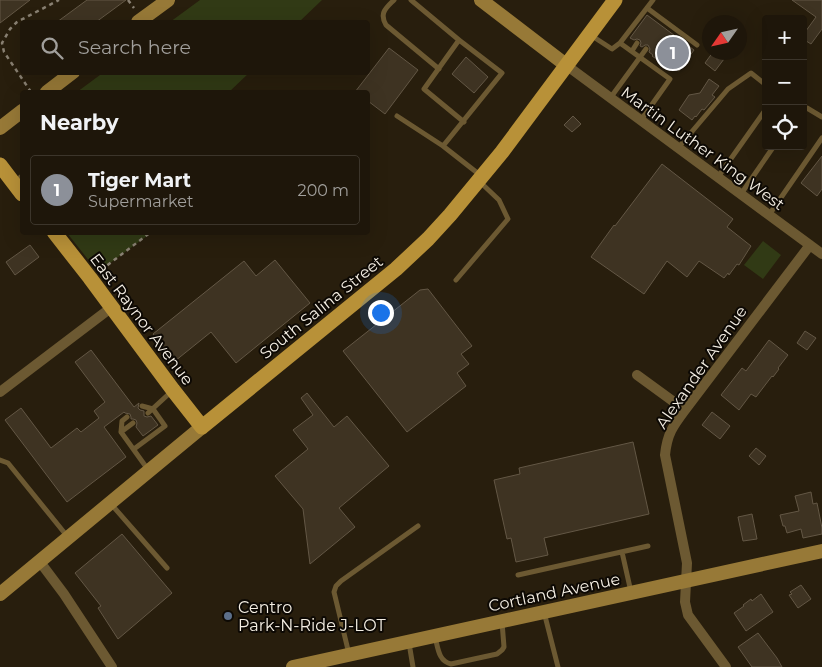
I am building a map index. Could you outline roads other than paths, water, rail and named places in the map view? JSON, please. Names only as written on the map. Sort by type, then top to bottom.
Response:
[{"type":"main road","name":"South Salina Street","points":[[202,427],[396,269],[428,239],[502,152],[615,0]]},
{"type":"main road","points":[[0,165],[20,184]]},
{"type":"main road","name":"East Raynor Avenue","points":[[56,235],[202,427]]},
{"type":"street","points":[[141,20],[168,0]]},
{"type":"street","points":[[481,0],[566,65]]},
{"type":"street","name":"Martin Luther King West","points":[[566,65],[822,254]]},
{"type":"street","points":[[50,90],[69,75]]},
{"type":"street","points":[[0,128],[20,113]]},
{"type":"street","name":"Alexander Avenue","points":[[726,667],[688,615],[685,602],[687,563],[665,455],[666,442],[672,428],[685,410],[810,245]]},
{"type":"street","points":[[0,392],[112,307]]},
{"type":"street","points":[[637,375],[685,410]]},
{"type":"street","name":"South Salina Street","points":[[0,594],[202,427]]},
{"type":"street","name":"Cortland Avenue","points":[[300,666],[822,551]]},
{"type":"street","points":[[40,562],[64,594],[112,667]]},
{"type":"lane","points":[[394,0],[383,13],[383,19],[386,24],[438,69]]},
{"type":"lane","points":[[411,0],[502,73],[443,146]]},
{"type":"lane","points":[[590,34],[612,49],[620,42],[653,0]]},
{"type":"lane","points":[[647,8],[665,25],[697,45]]},
{"type":"lane","points":[[459,40],[424,89],[464,122]]},
{"type":"lane","points":[[620,42],[670,79],[641,120]]},
{"type":"lane","points":[[632,51],[638,44]]},
{"type":"lane","points":[[610,98],[646,50]]},
{"type":"lane","points":[[678,148],[728,89],[751,73],[762,82]]},
{"type":"lane","points":[[807,108],[822,117]]},
{"type":"lane","points":[[718,177],[762,115]]},
{"type":"lane","points":[[397,116],[467,164],[499,200],[508,218],[456,280]]},
{"type":"lane","points":[[769,215],[822,138]]},
{"type":"lane","points":[[741,194],[771,150]]},
{"type":"lane","points":[[150,411],[173,390]]},
{"type":"lane","points":[[134,449],[165,426],[142,406]]},
{"type":"lane","points":[[128,416],[122,421],[121,432],[149,471]]},
{"type":"lane","points":[[121,432],[133,424]]},
{"type":"lane","points":[[0,460],[8,463],[69,538]]},
{"type":"lane","points":[[110,504],[167,568]]},
{"type":"lane","points":[[349,655],[334,592],[336,586],[418,526]]},
{"type":"lane","points":[[518,575],[648,546]]},
{"type":"lane","points":[[622,552],[631,593]]},
{"type":"lane","points":[[544,612],[558,667]]},
{"type":"lane","points":[[435,636],[439,653],[446,663],[451,664],[497,654],[504,647],[502,621]]},
{"type":"lane","points":[[409,642],[413,667]]},
{"type":"place","name":"Tiger Mart","points":[[673,53]]},
{"type":"place","name":"Centro Park-N-Ride J-LOT","points":[[228,616]]}]
